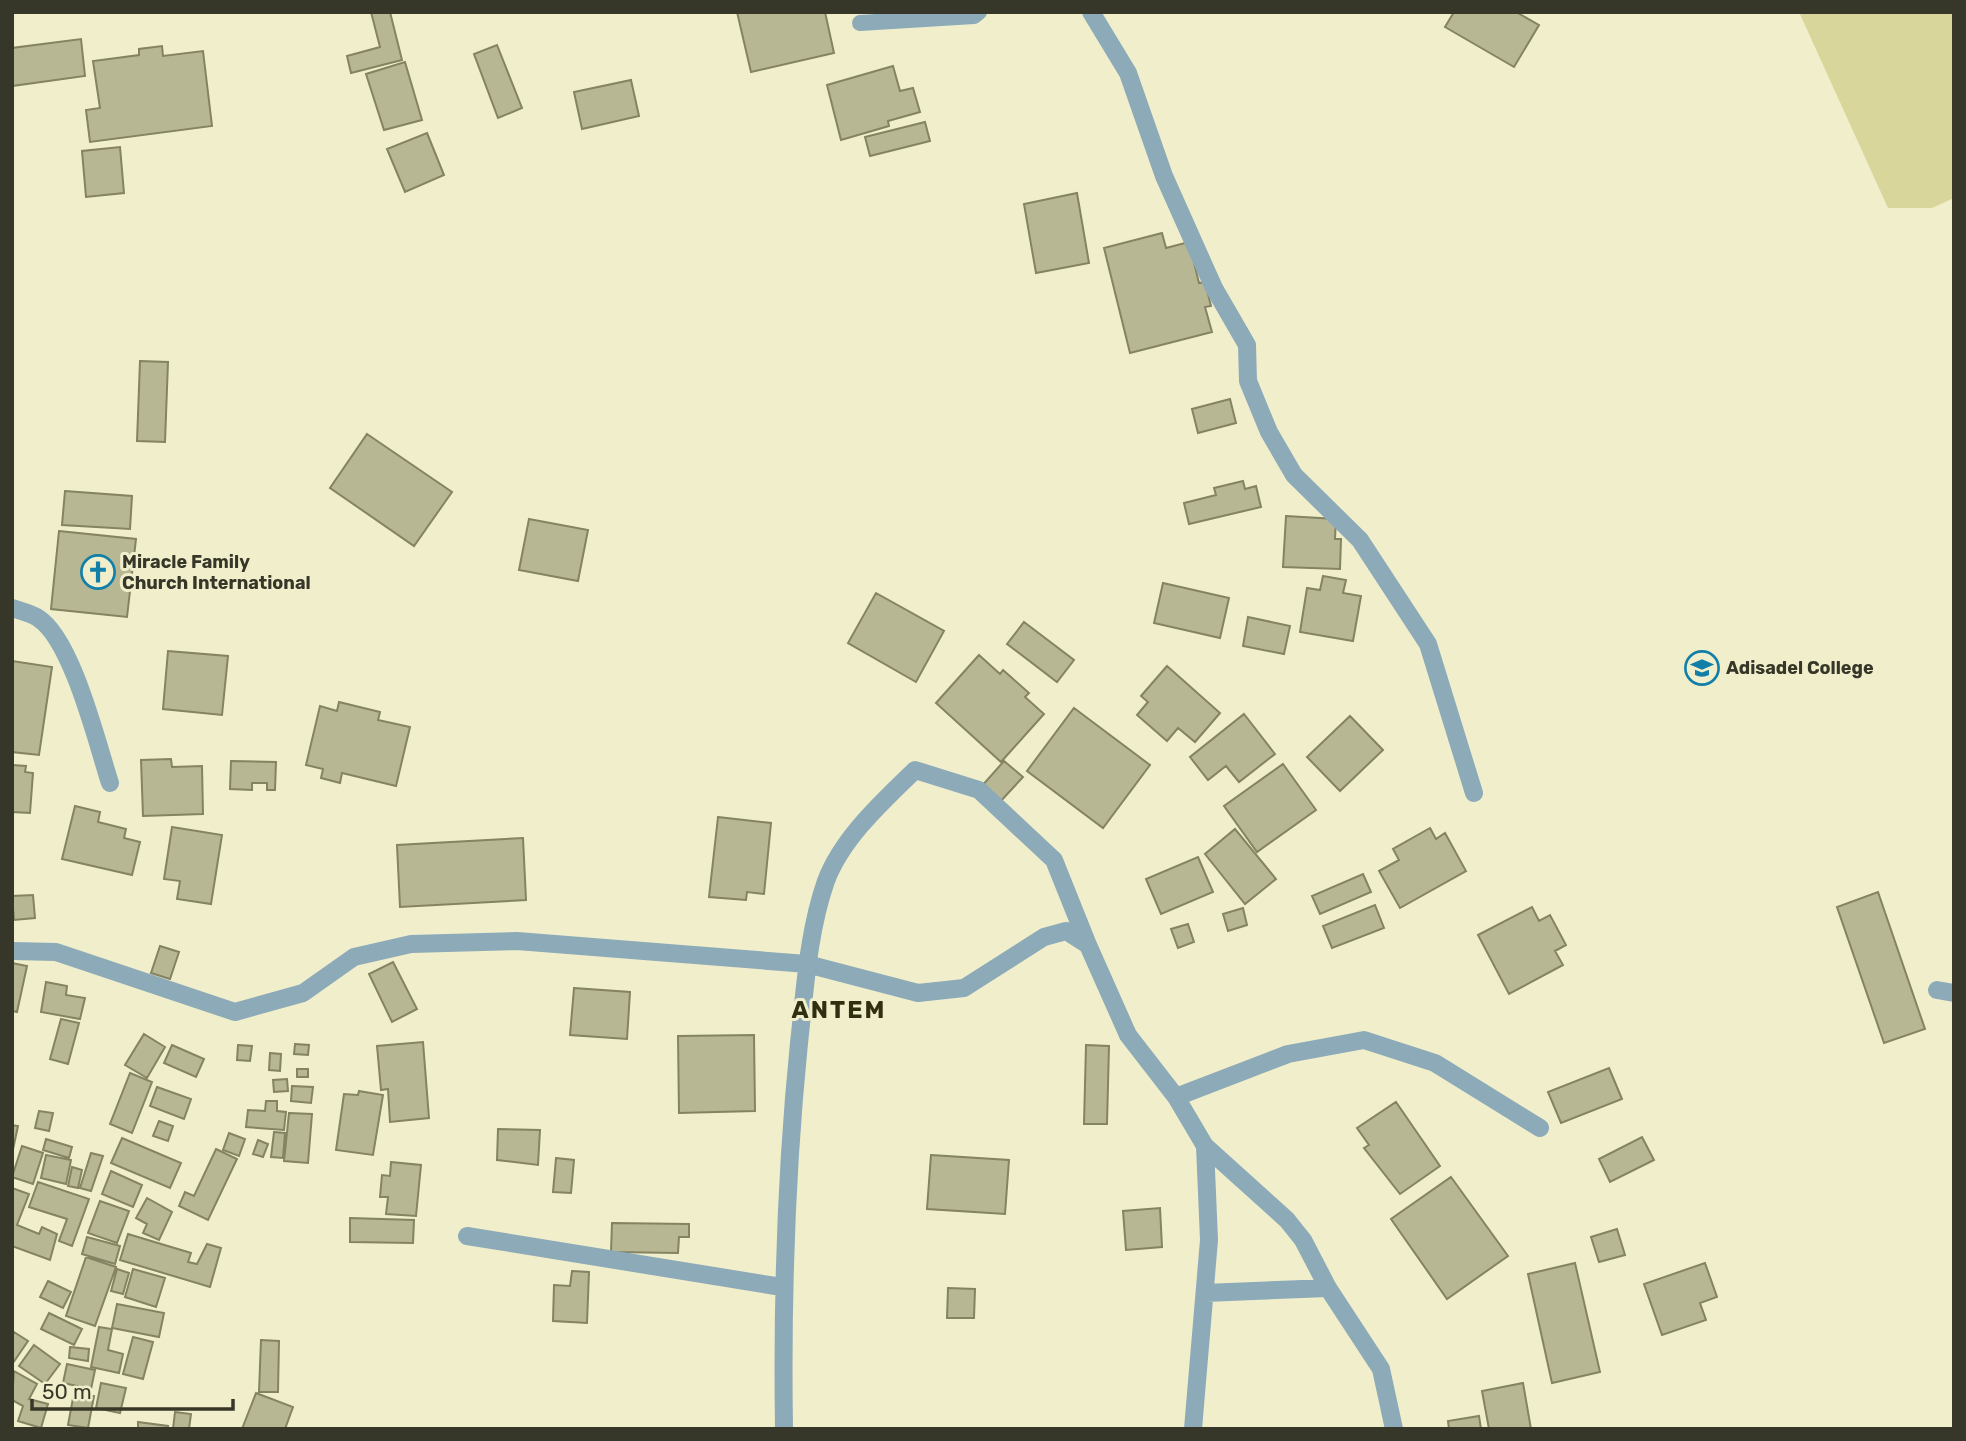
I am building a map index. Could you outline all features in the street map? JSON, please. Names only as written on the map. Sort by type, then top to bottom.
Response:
[{"type":"street","points":[[1091,12],[1128,73],[1164,176],[1214,288],[1247,345],[1248,381],[1269,432],[1294,475],[1360,540],[1428,644],[1474,793]]},
{"type":"street","points":[[12,608],[38,617],[53,633],[70,663],[110,783]]},
{"type":"street","points":[[784,1429],[782,1287],[789,1141],[807,964],[827,880],[861,824],[915,770],[979,790],[1054,860],[1128,1035],[1176,1097],[1205,1146],[1287,1220],[1303,1240],[1328,1288],[1381,1369],[1394,1429]]},
{"type":"street","points":[[12,951],[56,951],[235,1012],[303,993],[354,957],[411,944],[517,941],[807,964],[918,993],[964,988],[1044,937],[1066,931],[1088,945]]},
{"type":"street","points":[[1176,1097],[1288,1054],[1364,1040],[1435,1063],[1540,1128]]},
{"type":"street","points":[[1193,1429],[1209,1240],[1205,1146]]},
{"type":"street","points":[[467,1236],[782,1287]]},
{"type":"street","points":[[1205,1293],[1328,1288]]},
{"type":"lane","points":[[860,23],[974,16],[979,12]]},
{"type":"shaded area","points":[[1799,12],[1954,12],[1954,198],[1932,208],[1888,208]]},
{"type":"building","points":[[371,12],[390,12],[402,60],[351,73],[347,56],[380,47]]},
{"type":"building","points":[[737,12],[825,12],[834,53],[751,72]]},
{"type":"building","points":[[1454,12],[1516,12],[1539,25],[1514,67],[1445,27]]},
{"type":"building","points":[[81,39],[85,76],[12,86],[12,48]]},
{"type":"building","points":[[497,45],[522,108],[498,118],[474,54]]},
{"type":"building","points":[[162,46],[163,56],[203,51],[212,126],[90,142],[86,110],[100,108],[93,61],[139,55],[139,49]]},
{"type":"building","points":[[405,62],[422,120],[384,130],[366,74]]},
{"type":"building","points":[[893,66],[900,91],[913,88],[920,112],[888,121],[889,126],[841,140],[827,85]]},
{"type":"building","points":[[631,80],[639,116],[582,129],[574,92]]},
{"type":"building","points":[[925,122],[930,141],[870,156],[865,137]]},
{"type":"building","points":[[427,133],[444,175],[405,192],[387,149]]},
{"type":"building","points":[[120,147],[124,193],[86,197],[82,151]]},
{"type":"building","points":[[1077,193],[1089,263],[1036,273],[1024,204]]},
{"type":"building","points":[[1162,233],[1166,248],[1189,242],[1199,283],[1205,282],[1211,306],[1205,307],[1212,332],[1130,353],[1104,248]]},
{"type":"building","points":[[140,361],[168,362],[165,442],[137,441]]},
{"type":"building","points":[[1230,399],[1236,423],[1198,433],[1192,409]]},
{"type":"building","points":[[367,434],[452,492],[414,546],[330,488]]},
{"type":"building","points":[[1243,481],[1245,489],[1256,486],[1261,507],[1189,524],[1184,503],[1216,495],[1214,488]]},
{"type":"building","points":[[65,491],[132,496],[130,529],[62,525]]},
{"type":"building","points":[[1286,516],[1336,519],[1335,539],[1341,539],[1340,569],[1283,567]]},
{"type":"building","points":[[529,519],[588,530],[578,581],[519,570]]},
{"type":"building","points":[[59,531],[136,539],[127,617],[51,609]]},
{"type":"building","points":[[1323,576],[1346,580],[1343,593],[1361,596],[1353,641],[1300,632],[1307,588],[1320,590]]},
{"type":"building","points":[[1163,583],[1229,598],[1220,638],[1154,623]]},
{"type":"building","points":[[876,593],[944,631],[916,682],[848,643]]},
{"type":"building","points":[[1248,617],[1290,626],[1284,654],[1243,646]]},
{"type":"building","points":[[1024,622],[1074,660],[1057,682],[1007,644]]},
{"type":"building","points":[[168,651],[228,656],[222,715],[163,709]]},
{"type":"building","points":[[979,655],[1000,674],[1003,670],[1029,693],[1025,697],[1044,714],[1001,762],[936,703]]},
{"type":"building","points":[[12,661],[52,667],[39,755],[12,752]]},
{"type":"building","points":[[1167,666],[1220,713],[1195,742],[1178,728],[1167,741],[1137,715],[1148,702],[1141,696]]},
{"type":"building","points":[[339,702],[380,712],[378,720],[410,727],[396,786],[342,773],[340,783],[321,778],[323,769],[306,765],[320,706],[337,711]]},
{"type":"building","points":[[1074,708],[1150,765],[1103,828],[1027,771]]},
{"type":"building","points":[[1244,714],[1275,754],[1239,782],[1226,766],[1208,780],[1190,757]]},
{"type":"building","points":[[1350,716],[1383,750],[1340,791],[1307,757]]},
{"type":"building","points":[[171,759],[172,767],[202,766],[203,814],[143,816],[141,760]]},
{"type":"building","points":[[231,761],[276,762],[275,790],[267,790],[267,783],[252,783],[252,790],[230,789]]},
{"type":"building","points":[[1004,761],[1023,777],[999,803],[981,787]]},
{"type":"building","points":[[1283,764],[1316,810],[1257,852],[1224,806]]},
{"type":"building","points":[[12,765],[26,766],[25,772],[33,773],[30,813],[12,812]]},
{"type":"building","points":[[75,806],[100,812],[98,822],[126,829],[124,838],[140,842],[132,875],[62,859]]},
{"type":"building","points":[[718,817],[771,823],[764,894],[747,892],[746,900],[709,897]]},
{"type":"building","points":[[172,827],[222,835],[211,904],[177,899],[180,881],[164,879]]},
{"type":"building","points":[[1430,828],[1436,839],[1445,833],[1466,871],[1400,908],[1379,871],[1399,860],[1393,849]]},
{"type":"building","points":[[1235,829],[1276,879],[1245,904],[1205,854]]},
{"type":"building","points":[[523,838],[526,900],[400,907],[397,845]]},
{"type":"building","points":[[1198,857],[1213,892],[1161,914],[1146,879]]},
{"type":"building","points":[[1363,874],[1371,892],[1320,914],[1312,896]]},
{"type":"building","points":[[1878,892],[1925,1029],[1884,1043],[1837,907]]},
{"type":"building","points":[[33,895],[35,918],[14,920],[12,896]]},
{"type":"building","points":[[1375,905],[1384,928],[1332,948],[1323,926]]},
{"type":"building","points":[[1532,907],[1539,921],[1550,915],[1566,945],[1555,951],[1563,965],[1509,994],[1478,935]]},
{"type":"building","points":[[1243,908],[1247,925],[1228,931],[1223,914]]},
{"type":"building","points":[[1188,924],[1194,942],[1178,948],[1171,929]]},
{"type":"building","points":[[160,946],[179,952],[170,979],[151,973]]},
{"type":"building","points":[[393,962],[417,1009],[392,1022],[369,974]]},
{"type":"building","points":[[12,963],[27,966],[17,1012],[12,1011]]},
{"type":"building","points":[[46,982],[67,986],[66,995],[85,998],[80,1019],[41,1012]]},
{"type":"building","points":[[574,988],[630,992],[627,1039],[570,1035]]},
{"type":"building","points":[[61,1019],[79,1023],[68,1064],[50,1059]]},
{"type":"building","points":[[144,1034],[165,1047],[147,1078],[125,1065]]},
{"type":"building","points":[[754,1035],[755,1111],[679,1113],[678,1036]]},
{"type":"building","points":[[423,1042],[429,1118],[390,1122],[388,1089],[381,1090],[377,1046]]},
{"type":"building","points":[[295,1044],[309,1045],[308,1055],[294,1054]]},
{"type":"building","points":[[172,1045],[204,1059],[196,1077],[164,1063]]},
{"type":"building","points":[[238,1045],[252,1046],[250,1061],[237,1060]]},
{"type":"building","points":[[1086,1045],[1109,1046],[1107,1124],[1084,1124]]},
{"type":"building","points":[[270,1053],[281,1054],[280,1071],[269,1070]]},
{"type":"building","points":[[1609,1068],[1622,1099],[1561,1123],[1548,1092]]},
{"type":"building","points":[[297,1069],[308,1069],[308,1077],[297,1077]]},
{"type":"building","points":[[130,1073],[152,1082],[132,1133],[110,1124]]},
{"type":"building","points":[[287,1079],[288,1091],[274,1092],[273,1080]]},
{"type":"building","points":[[292,1086],[313,1087],[311,1103],[291,1101]]},
{"type":"building","points":[[157,1087],[191,1099],[184,1119],[150,1106]]},
{"type":"building","points":[[359,1091],[383,1095],[373,1155],[336,1150],[344,1094],[358,1095]]},
{"type":"building","points":[[266,1101],[277,1101],[277,1111],[286,1112],[284,1130],[246,1127],[248,1110],[265,1111]]},
{"type":"building","points":[[1396,1102],[1440,1166],[1400,1194],[1364,1148],[1369,1145],[1357,1128]]},
{"type":"building","points":[[39,1111],[53,1113],[49,1131],[35,1128]]},
{"type":"building","points":[[289,1113],[312,1114],[308,1163],[284,1161]]},
{"type":"building","points":[[159,1121],[173,1126],[168,1141],[153,1136]]},
{"type":"building","points":[[12,1125],[18,1126],[12,1154]]},
{"type":"building","points":[[498,1129],[540,1130],[538,1165],[497,1160]]},
{"type":"building","points":[[274,1132],[285,1133],[283,1158],[271,1157]]},
{"type":"building","points":[[229,1133],[245,1139],[239,1156],[223,1150]]},
{"type":"building","points":[[1642,1137],[1654,1160],[1610,1182],[1599,1159]]},
{"type":"building","points":[[122,1138],[181,1163],[170,1188],[111,1163]]},
{"type":"building","points":[[46,1139],[72,1147],[69,1158],[43,1150]]},
{"type":"building","points":[[258,1140],[268,1144],[263,1157],[253,1154]]},
{"type":"building","points":[[22,1146],[43,1153],[33,1184],[12,1177]]},
{"type":"building","points":[[216,1149],[237,1159],[208,1220],[179,1206],[185,1192],[194,1196]]},
{"type":"building","points":[[91,1153],[103,1156],[91,1191],[80,1188]]},
{"type":"building","points":[[46,1155],[71,1160],[66,1184],[41,1178]]},
{"type":"building","points":[[931,1155],[1009,1160],[1005,1214],[927,1209]]},
{"type":"building","points":[[556,1158],[574,1160],[571,1193],[553,1192]]},
{"type":"building","points":[[391,1162],[421,1165],[416,1216],[386,1214],[388,1197],[380,1197],[382,1175],[390,1176]]},
{"type":"building","points":[[72,1167],[82,1170],[78,1188],[68,1186]]},
{"type":"building","points":[[111,1171],[142,1185],[133,1207],[102,1194]]},
{"type":"building","points":[[1451,1177],[1508,1256],[1447,1299],[1391,1219]]},
{"type":"building","points":[[38,1182],[89,1199],[72,1246],[59,1241],[67,1219],[29,1207]]},
{"type":"building","points":[[12,1188],[29,1194],[17,1225],[39,1234],[42,1227],[57,1234],[50,1260],[12,1246]]},
{"type":"building","points":[[147,1198],[172,1212],[159,1240],[143,1233],[147,1224],[136,1218]]},
{"type":"building","points":[[100,1201],[129,1211],[117,1243],[88,1233]]},
{"type":"building","points":[[1160,1208],[1162,1247],[1126,1250],[1123,1211]]},
{"type":"building","points":[[350,1218],[414,1220],[413,1243],[350,1242]]},
{"type":"building","points":[[612,1223],[689,1224],[689,1237],[679,1237],[678,1253],[611,1252]]},
{"type":"building","points":[[1617,1229],[1625,1255],[1599,1262],[1591,1237]]},
{"type":"building","points":[[128,1234],[191,1253],[188,1262],[197,1264],[207,1244],[221,1248],[210,1287],[120,1260]]},
{"type":"building","points":[[87,1237],[120,1246],[115,1264],[82,1254]]},
{"type":"building","points":[[86,1257],[116,1267],[95,1326],[66,1316]]},
{"type":"building","points":[[1575,1263],[1600,1372],[1552,1383],[1528,1274]]},
{"type":"building","points":[[1705,1263],[1717,1297],[1700,1303],[1706,1320],[1662,1335],[1644,1284]]},
{"type":"building","points":[[117,1269],[129,1273],[123,1294],[111,1291]]},
{"type":"building","points":[[133,1269],[165,1278],[156,1307],[125,1297]]},
{"type":"building","points":[[572,1271],[589,1272],[587,1323],[553,1321],[554,1285],[570,1286]]},
{"type":"building","points":[[48,1281],[71,1292],[63,1308],[40,1297]]},
{"type":"building","points":[[948,1288],[975,1289],[974,1318],[947,1318]]},
{"type":"building","points":[[117,1304],[164,1313],[159,1337],[112,1328]]},
{"type":"building","points":[[49,1313],[82,1329],[74,1345],[41,1329]]},
{"type":"building","points":[[99,1327],[112,1329],[108,1350],[123,1354],[119,1373],[91,1367]]},
{"type":"building","points":[[14,1332],[28,1341],[13,1363],[12,1335]]},
{"type":"building","points":[[133,1337],[153,1342],[143,1379],[123,1374]]},
{"type":"building","points":[[261,1340],[279,1341],[278,1392],[259,1392]]},
{"type":"building","points":[[34,1345],[60,1364],[45,1384],[19,1366]]},
{"type":"building","points":[[70,1347],[89,1349],[88,1361],[69,1358]]},
{"type":"building","points":[[67,1364],[95,1370],[91,1389],[63,1383]]},
{"type":"building","points":[[14,1371],[37,1384],[29,1399],[48,1404],[41,1428],[18,1421],[23,1406],[12,1400]]},
{"type":"building","points":[[101,1383],[126,1388],[120,1413],[96,1408]]},
{"type":"building","points":[[1523,1383],[1531,1429],[1489,1429],[1482,1391]]},
{"type":"building","points":[[74,1393],[94,1396],[88,1428],[68,1425]]},
{"type":"building","points":[[256,1393],[293,1407],[285,1429],[242,1429]]},
{"type":"building","points":[[175,1412],[191,1414],[189,1429],[173,1429]]},
{"type":"building","points":[[1479,1416],[1481,1429],[1449,1429],[1448,1421]]},
{"type":"building","points":[[138,1422],[168,1426],[168,1429],[138,1429]]},
{"type":"place","name":"Miracle Family Church International","points":[[98,572]]},
{"type":"place","name":"Adisadel College","points":[[1702,668]]},
{"type":"district","name":"ANTEM","points":[[839,1010]]}]
